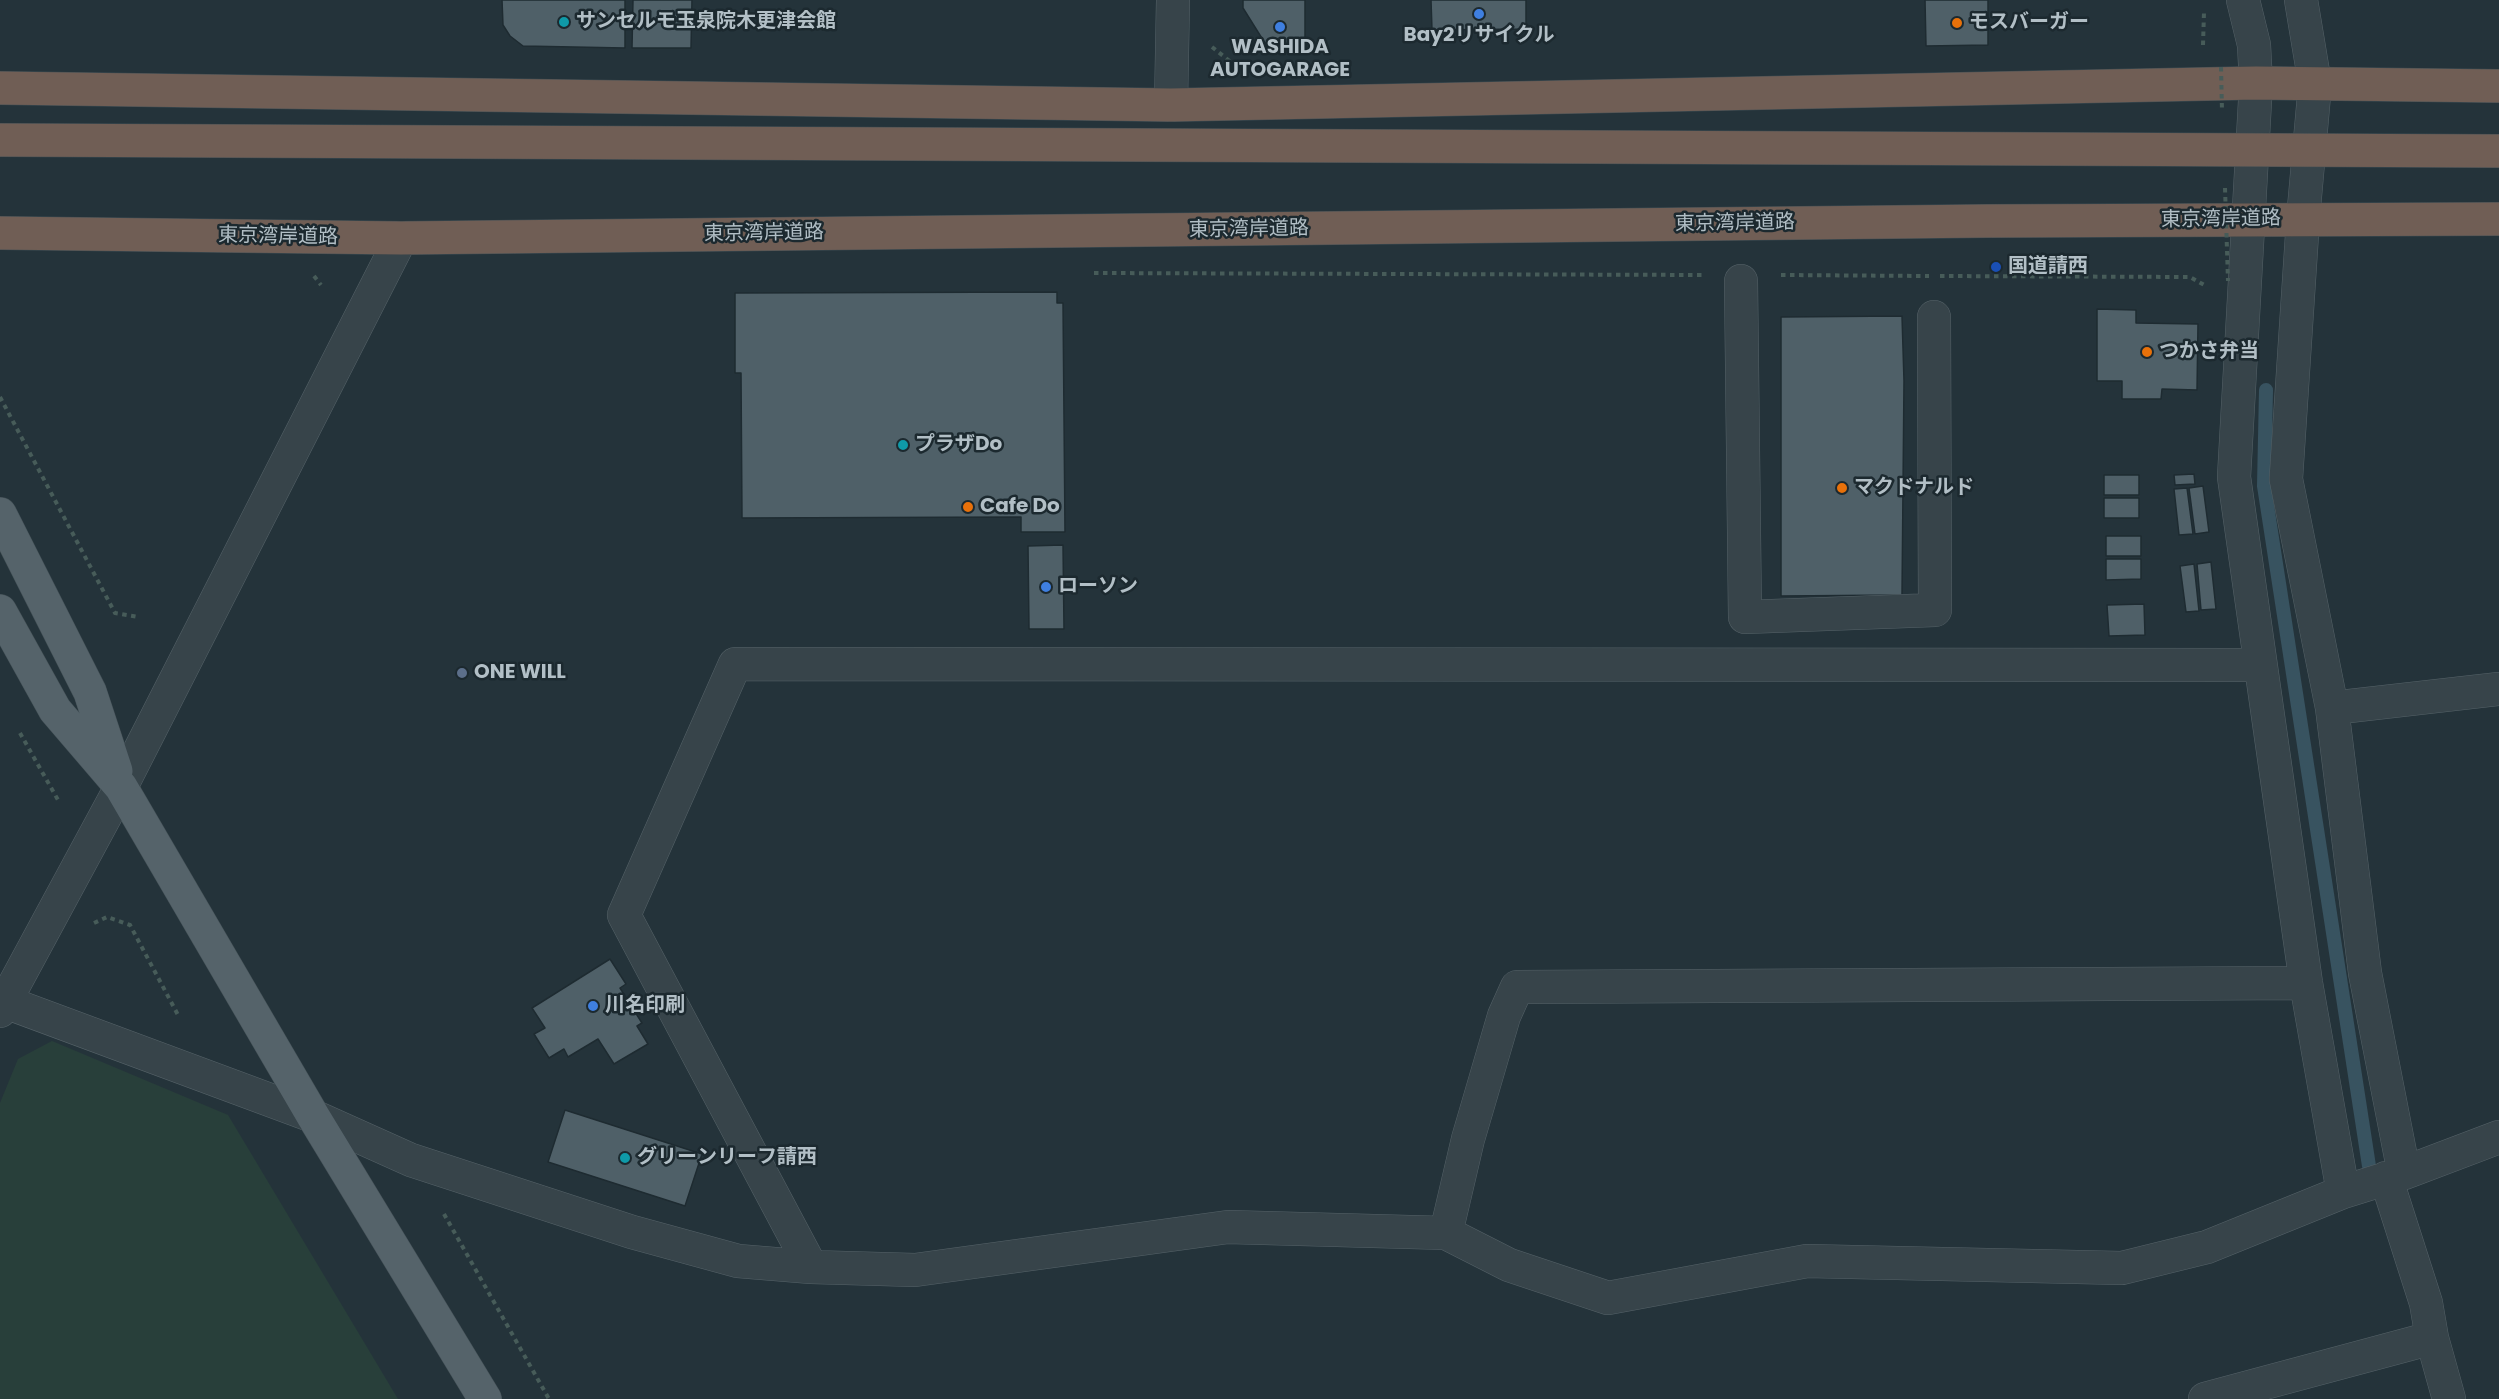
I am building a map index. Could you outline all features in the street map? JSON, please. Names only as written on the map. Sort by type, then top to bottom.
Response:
[{"type":"highway","points":[[2315,84],[2372,72],[2499,73]]},
{"type":"highway","points":[[0,88],[1170,105],[2256,83],[2499,86]]},
{"type":"highway","points":[[0,140],[2499,151]]},
{"type":"highway","name":"東京湾岸道路","points":[[0,233],[401,238],[2248,219],[2499,219]]},
{"type":"main road","points":[[0,514],[90,692],[121,787]]},
{"type":"main road","points":[[0,611],[55,710],[121,787],[313,1116],[485,1399]]},
{"type":"street","points":[[1170,105],[1173,0]]},
{"type":"street","points":[[2243,0],[2254,45],[2256,83],[2234,477],[2306,982],[2343,1192]]},
{"type":"street","points":[[2301,0],[2315,84],[2303,219],[2286,479],[2332,708],[2365,973],[2395,1176],[2426,1303],[2432,1338],[2449,1399]]},
{"type":"street","points":[[401,238],[121,787],[2,1005],[313,1116],[411,1160],[632,1232],[738,1261],[811,1267],[915,1270],[1228,1227],[1446,1233],[1509,1265],[1608,1298],[1807,1261],[2122,1268],[2207,1247],[2343,1192],[2395,1176],[2499,1137]]},
{"type":"street","points":[[1725,278],[1744,618],[1935,610],[1934,317]]},
{"type":"street","points":[[811,1267],[624,915],[735,664],[2259,665]]},
{"type":"street","points":[[2332,708],[2499,690]]},
{"type":"street","points":[[1446,1233],[1467,1139],[1504,1016],[1517,987],[2306,982]]},
{"type":"street","points":[[2205,1399],[2432,1338]]},
{"type":"path","points":[[2204,57],[2203,12],[2211,12]]},
{"type":"path","points":[[1091,273],[1725,278]]},
{"type":"path","points":[[1780,275],[2190,277],[2215,290]]},
{"type":"path","points":[[0,397],[116,614],[139,617]]},
{"type":"path","points":[[17,729],[58,800]]},
{"type":"path","points":[[86,927],[107,917],[130,925],[178,1015]]},
{"type":"path","points":[[440,1205],[549,1399]]},
{"type":"green space","points":[[52,1041],[228,1115],[398,1399],[0,1399],[0,1103],[18,1059]]},
{"type":"building","name":"サンセルモ玉泉院木更津会館","points":[[502,0],[625,0],[625,48],[523,46],[510,36],[503,25]]},
{"type":"building","name":"サンセルモ玉泉院木更津会館","points":[[633,0],[692,0],[691,48],[632,48]]},
{"type":"building","name":"WASHIDA AUTOGARAGE","points":[[1243,0],[1305,0],[1305,46],[1268,48],[1243,8]]},
{"type":"building","name":"Bay2リサイクル","points":[[1431,0],[1526,0],[1526,29],[1432,30]]},
{"type":"building","name":"モスバーガー","points":[[1925,0],[1988,0],[1988,45],[1926,46]]},
{"type":"building","name":"プラザDo","points":[[1057,292],[1057,303],[1063,303],[1065,532],[1021,532],[1021,517],[742,518],[741,373],[735,373],[735,293]]},
{"type":"building","name":"つかさ弁当","points":[[2097,309],[2136,310],[2136,323],[2198,324],[2197,390],[2162,389],[2161,399],[2122,399],[2122,381],[2097,381]]},
{"type":"building","name":"マクドナルド","points":[[1902,316],[1904,381],[1902,595],[1781,596],[1781,317]]},
{"type":"building","points":[[2194,474],[2195,484],[2175,485],[2174,475]]},
{"type":"building","points":[[2104,475],[2139,475],[2139,495],[2104,495]]},
{"type":"building","points":[[2203,486],[2209,532],[2195,534],[2189,488]]},
{"type":"building","points":[[2187,488],[2193,534],[2179,535],[2174,489]]},
{"type":"building","points":[[2104,498],[2139,498],[2139,518],[2104,518]]},
{"type":"building","points":[[2106,536],[2141,536],[2141,556],[2106,556]]},
{"type":"building","name":"ローソン","points":[[1063,545],[1064,629],[1029,629],[1028,546]]},
{"type":"building","points":[[2106,559],[2141,559],[2141,579],[2106,580]]},
{"type":"building","points":[[2211,562],[2216,609],[2201,610],[2197,564]]},
{"type":"building","points":[[2194,564],[2199,611],[2186,612],[2180,566]]},
{"type":"building","points":[[2144,604],[2145,635],[2109,636],[2107,605]]},
{"type":"building","points":[[610,959],[626,984],[620,988],[642,1023],[637,1026],[648,1044],[614,1064],[598,1039],[568,1057],[564,1049],[549,1058],[534,1034],[545,1028],[532,1008]]},
{"type":"building","name":"グリーンリーフ請西","points":[[565,1110],[702,1154],[685,1206],[548,1162]]},
{"type":"waterway","points":[[2266,390],[2264,486],[2369,1166]]},
{"type":"place","name":"Bay2リサイクル","points":[[1479,14]]},
{"type":"place","name":"サンセルモ玉泉院木更津会館","points":[[564,22]]},
{"type":"place","name":"モスバーガー","points":[[1957,23]]},
{"type":"place","name":"WASHIDA AUTOGARAGE","points":[[1280,27]]},
{"type":"place","name":"国道請西","points":[[1996,267]]},
{"type":"place","name":"つかさ弁当","points":[[2147,352]]},
{"type":"place","name":"プラザDo","points":[[903,445]]},
{"type":"place","name":"マクドナルド","points":[[1842,488]]},
{"type":"place","name":"Cafe Do","points":[[968,507]]},
{"type":"place","name":"ローソン","points":[[1046,587]]},
{"type":"place","name":"ONE WILL","points":[[462,673]]},
{"type":"place","name":"川名印刷","points":[[593,1006]]},
{"type":"place","name":"グリーンリーフ請西","points":[[625,1158]]}]
